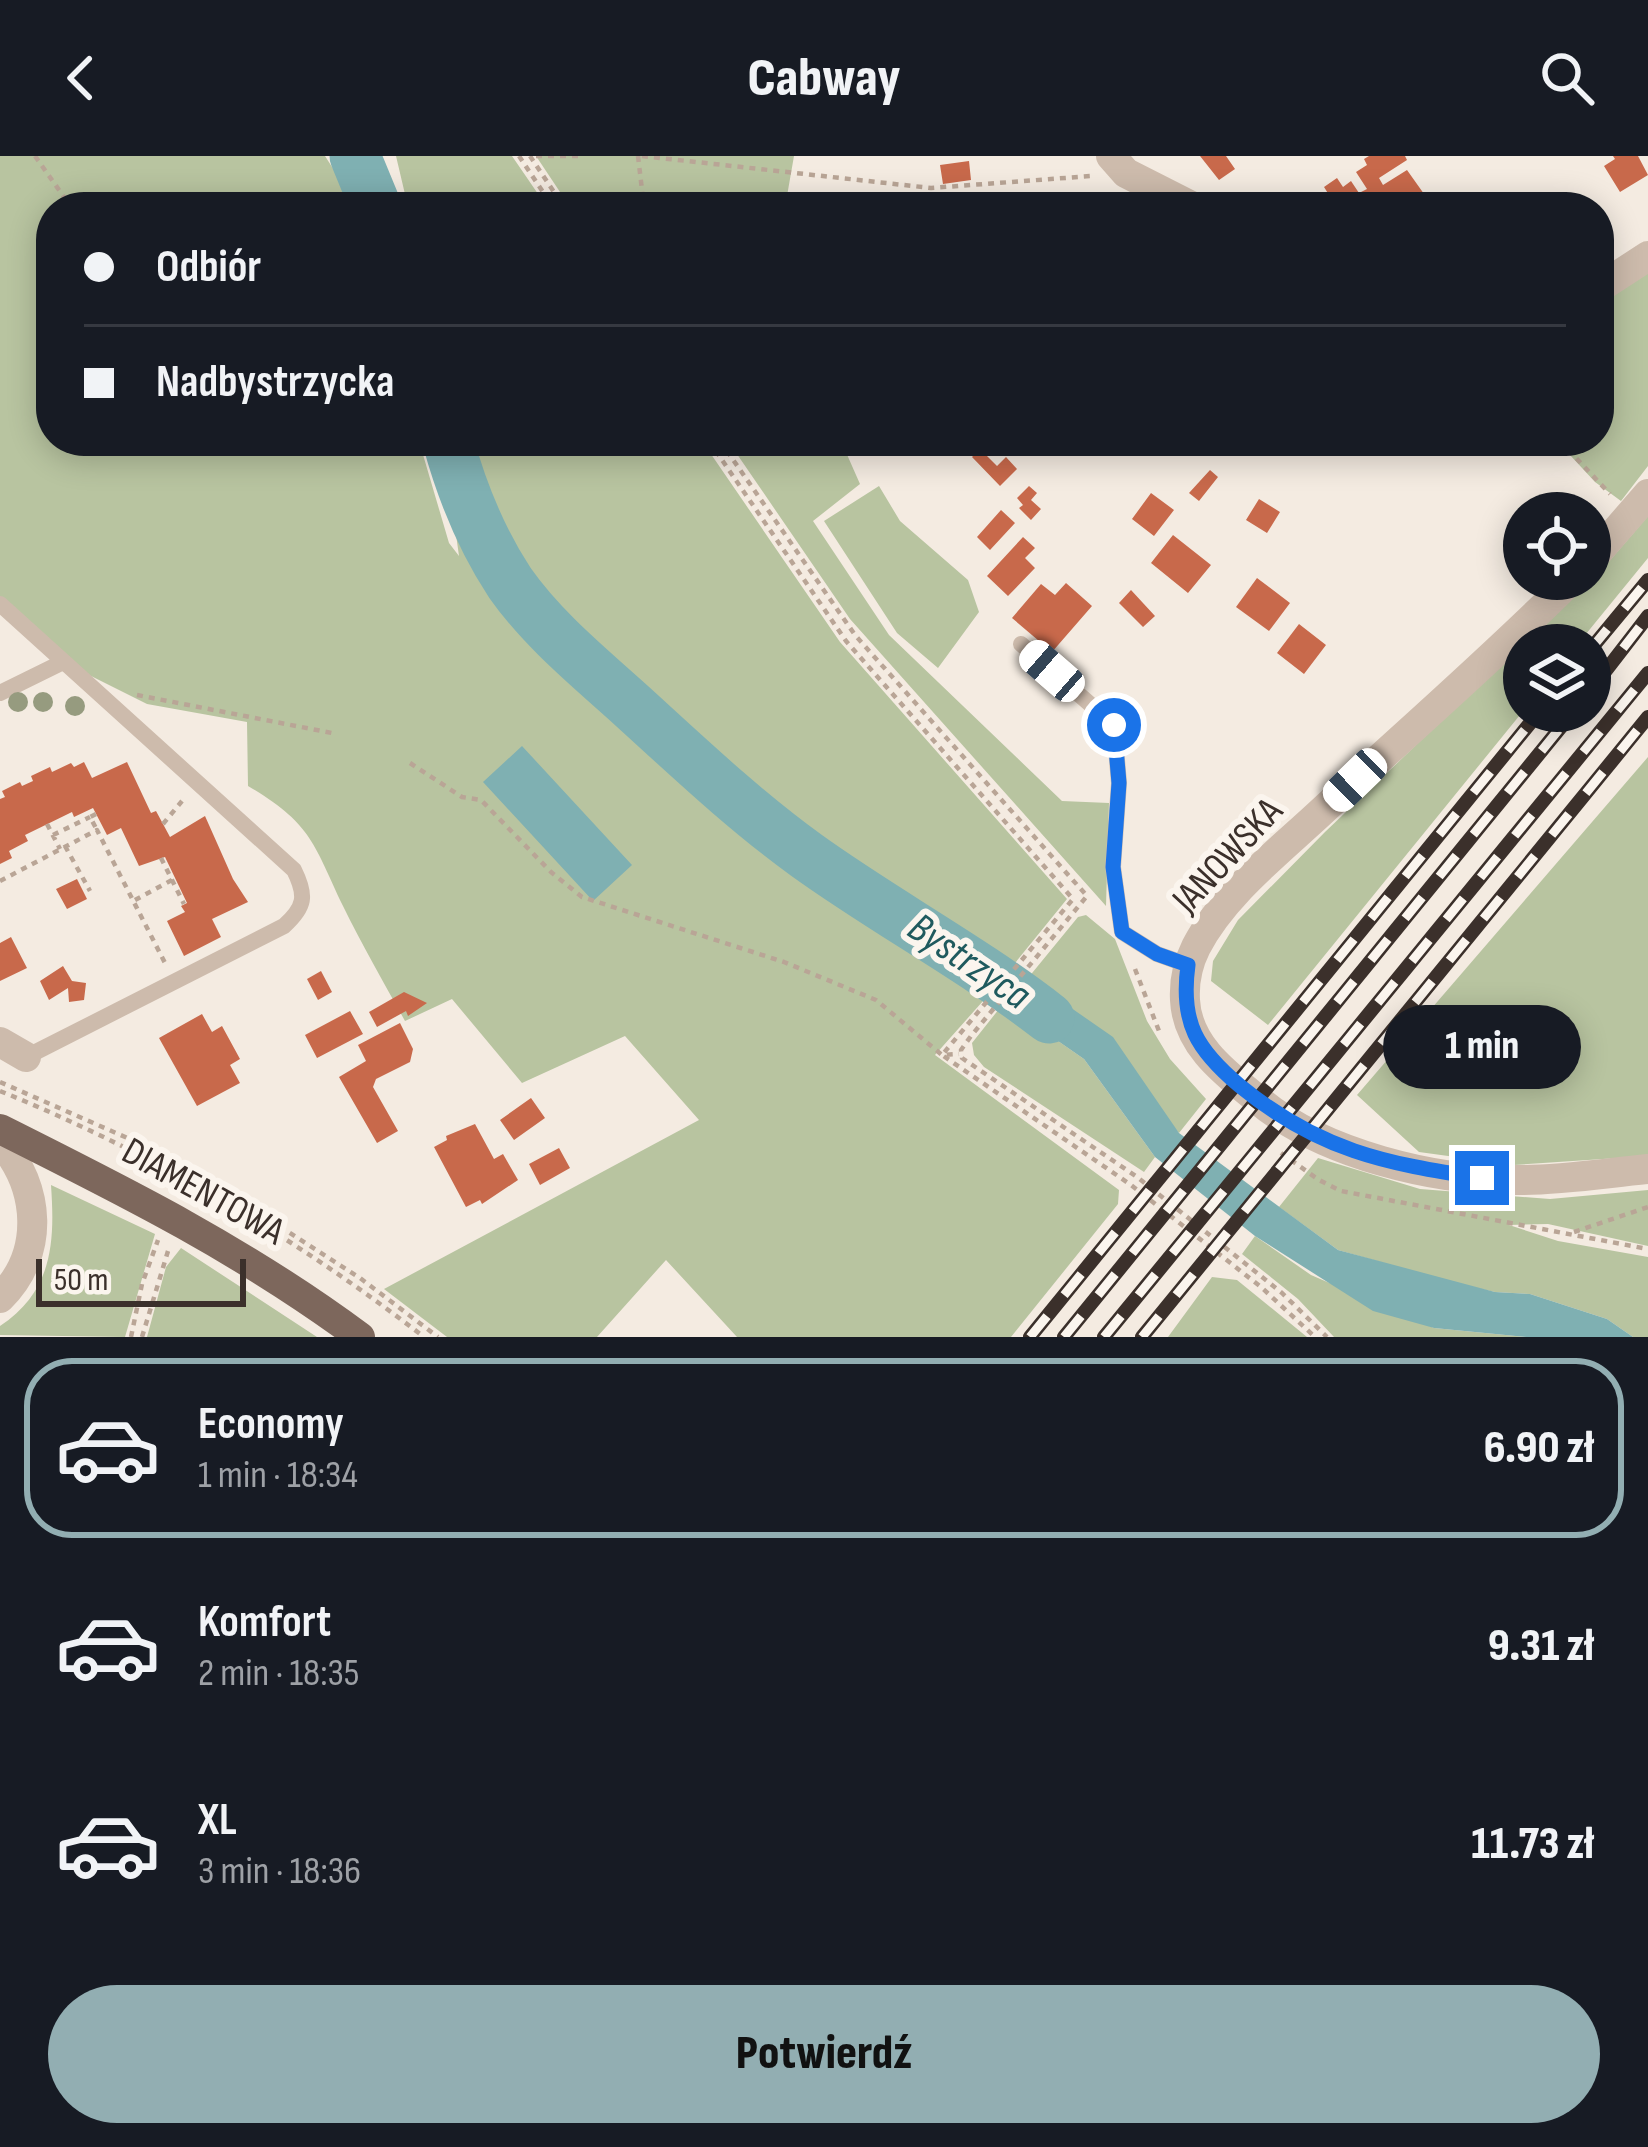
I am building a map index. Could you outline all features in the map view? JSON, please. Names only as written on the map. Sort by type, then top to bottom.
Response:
[{"type":"main road","name":"DIAMENTOWA","points":[[0,1129],[185,1222],[280,1280],[360,1337]]},
{"type":"street","points":[[1119,165],[1167,192]]},
{"type":"street","points":[[1614,278],[1648,256]]},
{"type":"street","points":[[1611,537],[1639,505]]},
{"type":"street","name":"JANOWSKA","points":[[1549,600],[1221,912],[1196,946],[1188,965],[1184,999],[1190,1026],[1220,1069],[1298,1129],[1320,1139],[1410,1166],[1520,1180],[1648,1169]]},
{"type":"street","points":[[0,1142],[20,1170],[34,1223],[24,1268],[0,1298]]},
{"type":"lane","points":[[0,604],[294,870],[305,891],[302,910],[284,926],[175,981],[13,1050]]},
{"type":"lane","points":[[1021,644],[1114,725],[1119,783],[1113,867],[1122,932],[1157,954],[1188,965]]},
{"type":"lane","points":[[0,693],[63,662]]},
{"type":"path","points":[[34,156],[59,192]]},
{"type":"path","points":[[519,156],[543,192]]},
{"type":"path","points":[[533,156],[581,156]]},
{"type":"path","points":[[533,156],[555,192]]},
{"type":"path","points":[[643,192],[640,156],[931,188],[1119,165]]},
{"type":"path","points":[[719,456],[846,640],[1073,899],[961,1054]]},
{"type":"path","points":[[730,456],[855,635],[1087,896],[942,1055]]},
{"type":"path","points":[[1579,456],[1639,505]]},
{"type":"path","points":[[90,686],[332,733]]},
{"type":"path","points":[[410,763],[462,797],[481,800],[550,872],[582,897],[784,962],[876,1000],[942,1055],[1131,1185],[1261,1287],[1315,1337]]},
{"type":"path","points":[[163,824],[197,783]]},
{"type":"path","points":[[53,835],[93,815],[175,981]]},
{"type":"path","points":[[47,824],[90,891]]},
{"type":"path","points":[[0,881],[97,830]]},
{"type":"path","points":[[161,858],[184,904]]},
{"type":"path","points":[[133,901],[172,880]]},
{"type":"path","points":[[942,1055],[961,1054]]},
{"type":"path","points":[[961,1054],[965,1062],[1137,1177],[1282,1293],[1327,1337]]},
{"type":"path","points":[[0,1082],[132,1140],[208,1181],[360,1278],[438,1337]]},
{"type":"path","points":[[0,1091],[203,1190],[332,1270],[424,1337]]},
{"type":"path","points":[[203,1190],[208,1181]]},
{"type":"path","points":[[184,1193],[190,1183]]},
{"type":"path","points":[[1570,1234],[1648,1207]]},
{"type":"path","points":[[131,1337],[142,1283],[159,1236]]},
{"type":"path","points":[[142,1337],[160,1266],[171,1243]]},
{"type":"green space","points":[[0,156],[325,156],[344,192],[36,192],[36,456],[423,456],[449,543],[459,556],[445,456],[712,456],[840,642],[1067,899],[1011,968],[1028,978],[1078,917],[1086,915],[1115,939],[1147,1021],[1170,1059],[1206,1099],[1179,1133],[1160,1111],[1005,1004],[1084,1059],[1155,1157],[1144,1172],[984,1067],[972,1043],[1003,1004],[983,1001],[935,1055],[1119,1190],[1118,1204],[1011,1337],[737,1337],[666,1260],[597,1337],[447,1337],[384,1289],[699,1120],[625,1036],[522,1083],[452,999],[405,1021],[317,850],[286,812],[248,786],[247,722],[147,704],[63,662],[0,604]]},
{"type":"green space","points":[[396,156],[512,156],[537,192],[404,192]]},
{"type":"green space","points":[[536,156],[794,156],[788,192],[560,192]]},
{"type":"green space","points":[[1648,256],[1648,466],[1621,501],[1571,456],[1614,456],[1614,278]]},
{"type":"green space","points":[[738,456],[848,456],[860,484],[813,521],[889,635],[1062,801],[1109,803],[1106,906],[850,619]]},
{"type":"green space","points":[[879,486],[900,521],[968,580],[979,612],[938,668],[897,633],[824,521]]},
{"type":"green space","points":[[1648,516],[1648,558],[1594,624],[1543,624],[1568,600],[1611,600],[1612,558]]},
{"type":"green space","points":[[1503,662],[1506,732],[1268,1025],[1211,981],[1213,961],[1238,920]]},
{"type":"green space","points":[[1648,757],[1648,1156],[1514,1165],[1419,1152],[1357,1095]]},
{"type":"green space","points":[[1318,1158],[1420,1189],[1550,1199],[1648,1190],[1648,1246],[1548,1224],[1509,1225],[1558,1241],[1648,1257],[1648,1337],[1633,1337],[1607,1319],[1530,1294],[1458,1284],[1338,1250],[1279,1207]]},
{"type":"green space","points":[[51,1185],[155,1234],[125,1337],[0,1335],[0,1326],[31,1297],[47,1264]]},
{"type":"green space","points":[[1255,1236],[1311,1275],[1434,1328],[1526,1337],[1334,1337],[1298,1299],[1242,1254]]},
{"type":"green space","points":[[181,1248],[317,1337],[147,1337],[166,1267]]},
{"type":"green space","points":[[1212,1277],[1237,1280],[1307,1337],[1168,1337]]},
{"type":"water","points":[[522,746],[632,865],[593,901],[483,782]]},
{"type":"water","points":[[997,977],[1028,978],[1113,1037],[1179,1133],[1338,1250],[1495,1292],[1530,1294],[1607,1319],[1633,1337],[1526,1337],[1434,1328],[1373,1311],[1255,1236],[1155,1157],[1084,1059],[1005,1004]]},
{"type":"building","points":[[1200,156],[1226,156],[1235,169],[1219,180]]},
{"type":"building","points":[[1405,156],[1407,160],[1379,178],[1383,185],[1407,170],[1423,192],[1361,192],[1367,189],[1356,172],[1367,165],[1364,159]]},
{"type":"building","points":[[1613,156],[1638,156],[1648,175],[1620,192],[1604,166]]},
{"type":"building","points":[[969,161],[971,180],[943,184],[940,165]]},
{"type":"building","points":[[1337,178],[1343,187],[1351,181],[1358,192],[1327,192],[1324,187]]},
{"type":"building","points":[[987,456],[997,466],[1006,457],[1017,469],[1000,486],[972,457]]},
{"type":"building","points":[[1210,470],[1218,477],[1199,501],[1189,493]]},
{"type":"building","points":[[1029,486],[1037,493],[1031,500],[1041,509],[1031,520],[1019,508],[1023,505],[1017,498]]},
{"type":"building","points":[[1151,493],[1174,510],[1154,536],[1132,519]]},
{"type":"building","points":[[1259,499],[1280,512],[1267,533],[1246,520]]},
{"type":"building","points":[[1001,510],[1015,523],[990,550],[977,537]]},
{"type":"building","points":[[1173,535],[1211,565],[1188,593],[1151,563]]},
{"type":"building","points":[[1023,537],[1035,548],[1025,558],[1035,568],[1008,596],[987,576]]},
{"type":"building","points":[[1257,578],[1290,603],[1269,631],[1236,607]]},
{"type":"building","points":[[1066,583],[1092,606],[1052,652],[1012,618],[1041,584],[1055,595]]},
{"type":"building","points":[[1131,590],[1155,616],[1143,627],[1119,603]]},
{"type":"building","points":[[1299,624],[1326,645],[1304,674],[1277,653]]},
{"type":"building","points":[[84,762],[92,778],[127,762],[151,813],[156,811],[170,837],[205,816],[248,902],[212,919],[221,937],[184,956],[167,921],[185,912],[181,906],[187,903],[165,857],[139,866],[121,828],[107,835],[93,808],[74,817],[72,812],[25,835],[28,841],[9,851],[12,858],[0,864],[2,791],[33,781],[31,776],[50,767],[52,772]]},
{"type":"building","points":[[77,879],[87,899],[67,909],[56,889]]},
{"type":"building","points":[[11,937],[27,968],[0,981],[0,943]]},
{"type":"building","points":[[63,966],[72,981],[86,983],[84,1000],[69,1002],[68,988],[49,1000],[40,981]]},
{"type":"building","points":[[321,971],[332,992],[318,1000],[307,979]]},
{"type":"building","points":[[404,992],[427,1003],[377,1027],[369,1012]]},
{"type":"building","points":[[350,1011],[363,1034],[317,1058],[305,1035]]},
{"type":"building","points":[[202,1014],[212,1032],[222,1026],[240,1059],[230,1065],[240,1083],[197,1106],[159,1038]]},
{"type":"building","points":[[400,1023],[413,1049],[410,1062],[376,1079],[373,1087],[398,1131],[377,1143],[339,1077],[366,1061],[358,1045]]},
{"type":"building","points":[[531,1098],[545,1118],[514,1140],[500,1120]]},
{"type":"building","points":[[475,1124],[494,1159],[503,1154],[518,1180],[482,1204],[480,1200],[466,1207],[434,1147],[447,1140],[446,1136]]},
{"type":"building","points":[[559,1148],[570,1168],[540,1185],[529,1164]]},
{"type":"waterway","name":"Bystrzyca","points":[[355,156],[370,192]]},
{"type":"waterway","name":"Bystrzyca","points":[[453,456],[473,515],[500,566],[537,617],[568,648],[783,838],[1049,1018]]},
{"type":"railway","points":[[1611,625],[1648,580]]},
{"type":"railway","points":[[1611,664],[1648,616]]},
{"type":"railway","points":[[1104,1337],[1648,673]]},
{"type":"railway","points":[[1142,1337],[1648,717]]},
{"type":"railway","points":[[1030,1337],[1523,732]]},
{"type":"railway","points":[[1064,1337],[1557,732]]},
{"type":"route","points":[[1114,725],[1119,783],[1113,867],[1122,932],[1157,954],[1188,965],[1186,1013],[1202,1047],[1220,1069],[1298,1129],[1390,1161],[1482,1178]]}]
